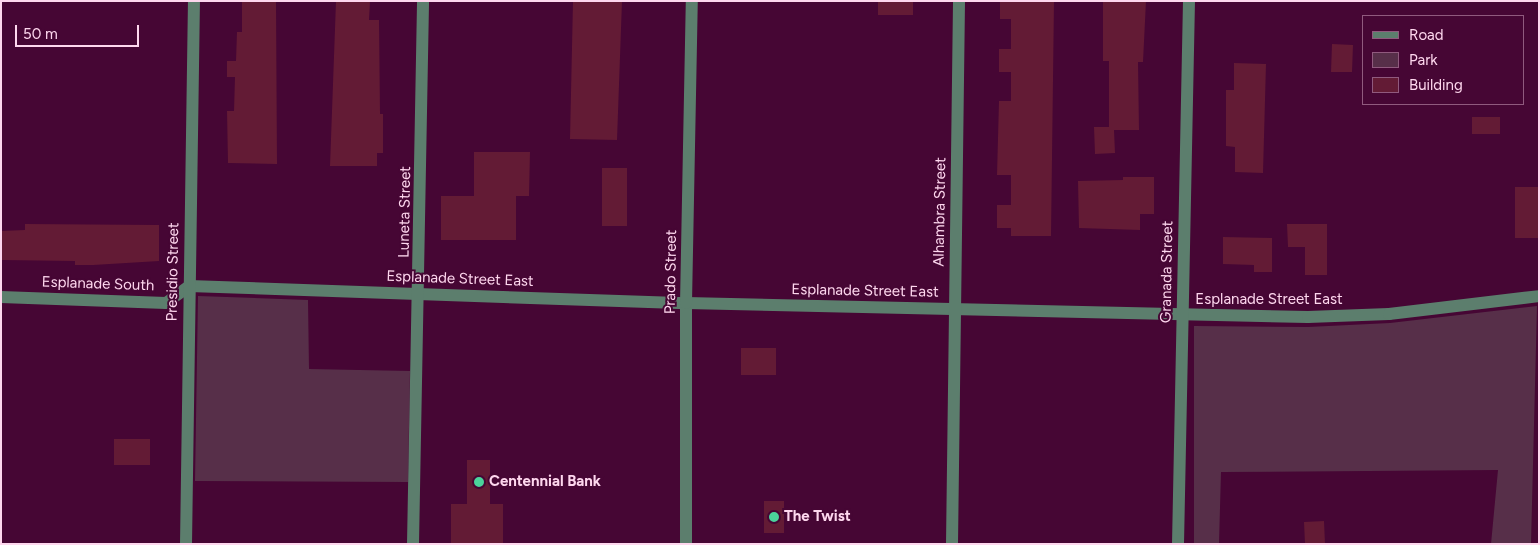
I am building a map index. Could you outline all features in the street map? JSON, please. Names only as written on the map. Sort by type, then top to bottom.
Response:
[{"type":"street","name":"Presidio Street","points":[[186,544],[194,1]]},
{"type":"street","name":"Luneta Street","points":[[413,544],[420,294],[423,1]]},
{"type":"street","name":"Prado Street","points":[[686,544],[686,303],[692,1]]},
{"type":"street","name":"Alhambra Street","points":[[952,544],[958,1]]},
{"type":"street","name":"Granada Street","points":[[1178,544],[1189,1]]},
{"type":"street","name":"Esplanade Street East","points":[[189,286],[686,303],[1182,316],[1308,317],[1389,314],[1539,296]]},
{"type":"street","name":"Esplanade South","points":[[1,297],[166,303],[189,286]]},
{"type":"green space","points":[[198,296],[308,300],[309,369],[410,371],[408,482],[195,481]]},
{"type":"green space","points":[[1537,306],[1531,544],[1491,544],[1498,470],[1221,472],[1219,544],[1194,544],[1194,326],[1308,327],[1390,323]]},
{"type":"building","points":[[242,1],[276,1],[277,164],[228,163],[227,111],[234,111],[235,77],[227,77],[227,61],[236,61],[237,32],[242,32]]},
{"type":"building","points":[[336,1],[370,1],[369,20],[379,20],[380,114],[383,114],[383,153],[377,153],[377,166],[330,166]]},
{"type":"building","points":[[573,1],[622,1],[617,140],[570,139]]},
{"type":"building","points":[[878,1],[913,1],[913,15],[878,15]]},
{"type":"building","points":[[1000,1],[1054,1],[1051,236],[1011,236],[1011,228],[997,228],[997,205],[1011,205],[1011,175],[997,175],[999,101],[1011,101],[1011,72],[999,72],[999,49],[1011,49],[1011,19],[1000,19]]},
{"type":"building","points":[[1103,1],[1146,1],[1143,62],[1138,62],[1139,130],[1114,130],[1115,153],[1095,154],[1094,127],[1109,127],[1109,61],[1103,61]]},
{"type":"building","points":[[1332,44],[1353,45],[1352,72],[1331,72]]},
{"type":"building","points":[[1234,63],[1266,64],[1263,173],[1235,172],[1235,147],[1226,146],[1226,90],[1234,90]]},
{"type":"building","points":[[1472,117],[1500,117],[1500,134],[1472,134]]},
{"type":"building","points":[[474,152],[530,152],[529,196],[516,196],[516,240],[441,240],[441,196],[474,196]]},
{"type":"building","points":[[602,168],[627,168],[627,226],[602,226]]},
{"type":"building","points":[[1123,177],[1154,177],[1154,214],[1140,214],[1140,230],[1079,228],[1078,181],[1123,180]]},
{"type":"building","points":[[1515,187],[1539,187],[1539,238],[1515,238]]},
{"type":"building","points":[[25,224],[159,225],[159,261],[75,265],[75,261],[1,260],[1,231],[25,230]]},
{"type":"building","points":[[1287,224],[1327,224],[1327,275],[1305,275],[1305,247],[1288,247]]},
{"type":"building","points":[[1223,237],[1272,238],[1272,272],[1254,272],[1254,265],[1223,264]]},
{"type":"building","points":[[741,348],[776,348],[776,375],[741,375]]},
{"type":"building","points":[[114,439],[150,439],[150,465],[114,465]]},
{"type":"building","name":"Centennial Bank","points":[[467,460],[490,460],[490,504],[503,504],[503,544],[451,544],[451,504],[467,504]]},
{"type":"building","name":"The Twist","points":[[764,501],[784,501],[784,533],[764,533]]},
{"type":"building","points":[[1324,521],[1325,544],[1305,544],[1304,522]]},
{"type":"place","name":"Centennial Bank","points":[[479,482]]},
{"type":"place","name":"The Twist","points":[[774,517]]}]
